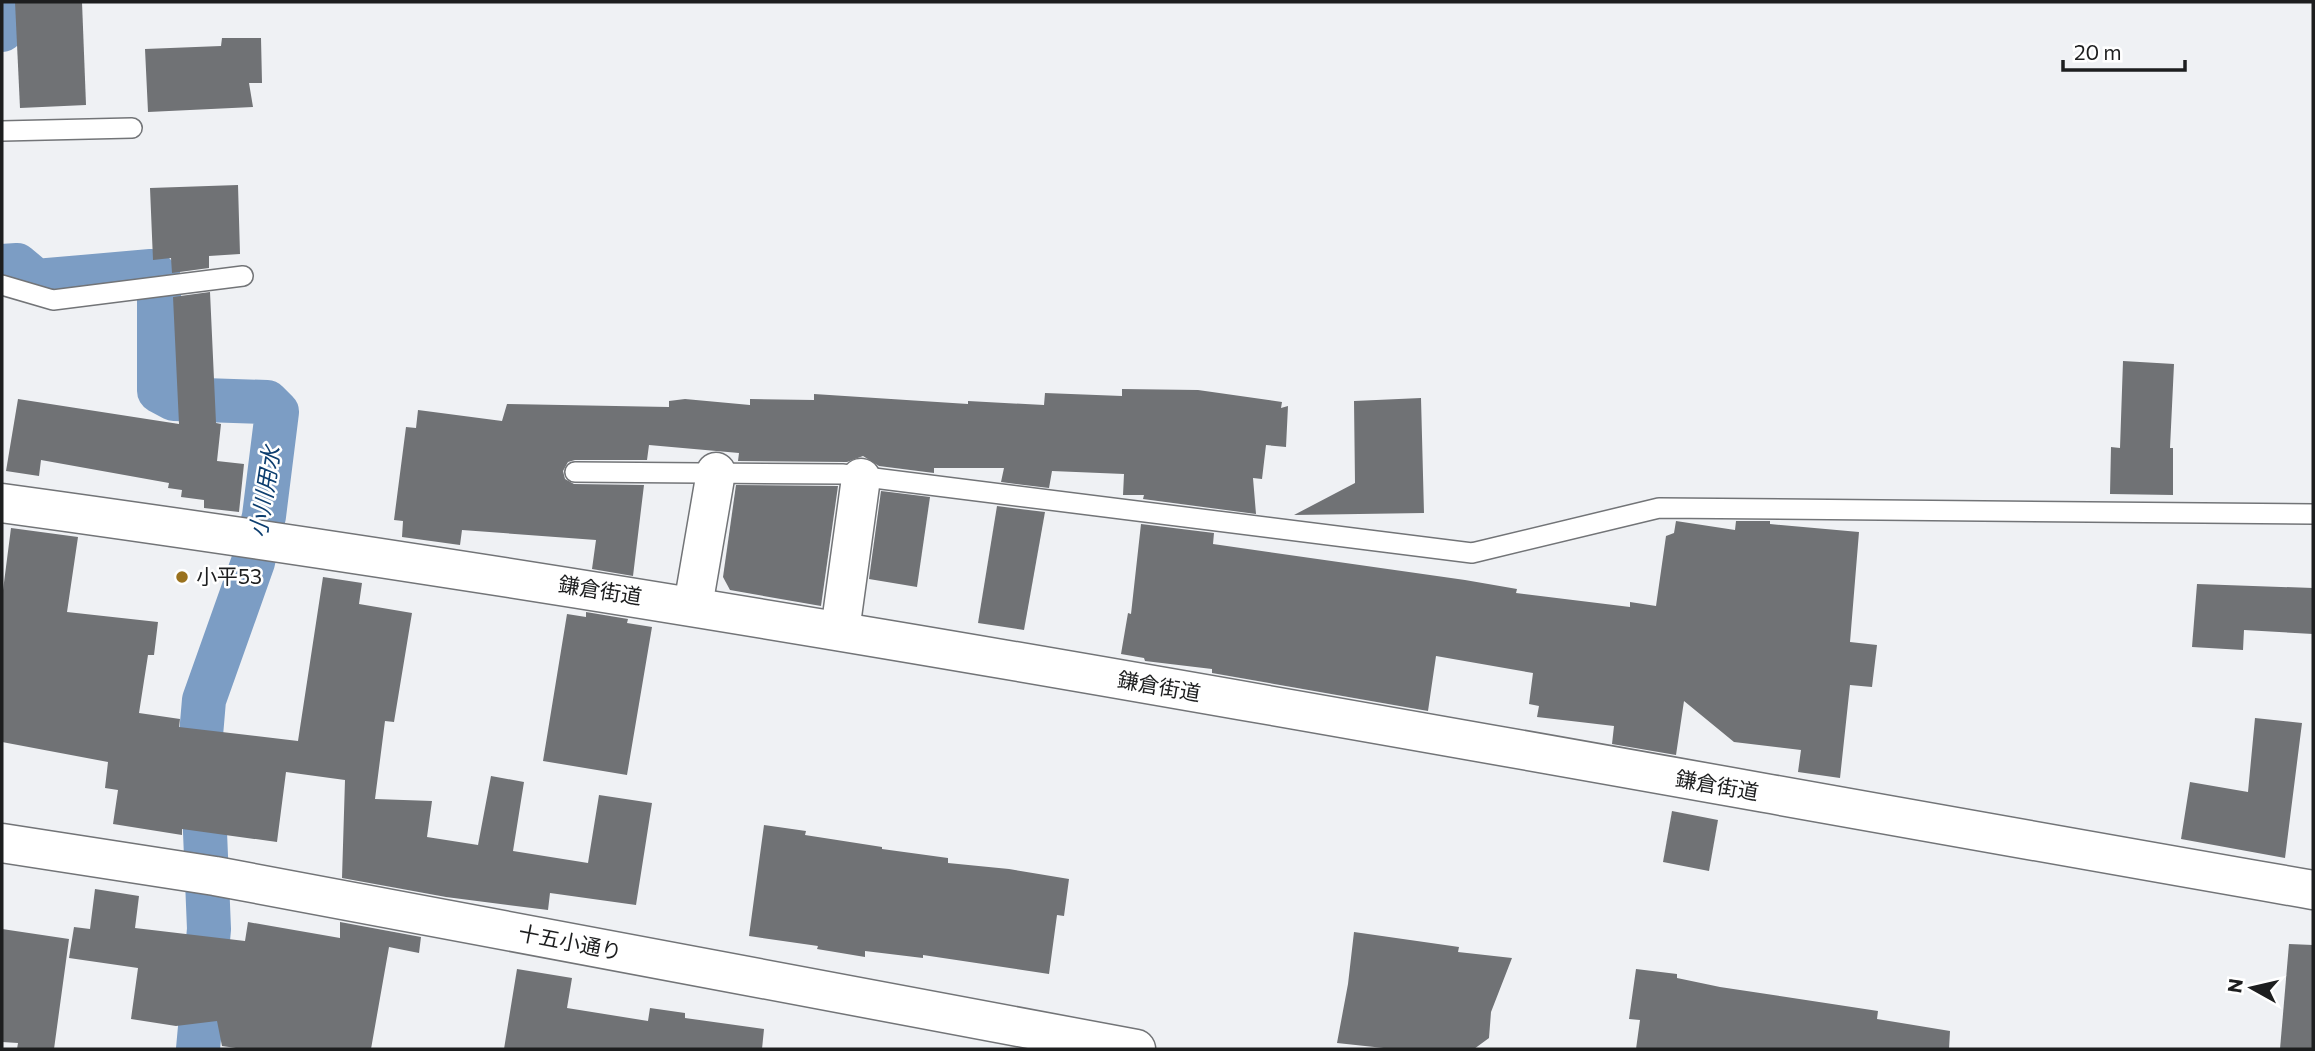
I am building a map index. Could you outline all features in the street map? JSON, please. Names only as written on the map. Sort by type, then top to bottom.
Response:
[{"type":"street","points":[[693,606],[716,472]]},
{"type":"street","points":[[840,631],[861,478]]},
{"type":"street","name":"鎌倉街道","points":[[2,503],[693,606],[2313,890]]},
{"type":"street","name":"十五小通り","points":[[2,843],[203,874],[1136,1049]]},
{"type":"lane","points":[[2,131],[132,128]]},
{"type":"lane","points":[[2,285],[53,300],[243,276]]},
{"type":"lane","points":[[575,472],[842,474],[1472,553],[1660,509],[2313,514]]},
{"type":"building","points":[[15,2],[82,2],[86,105],[20,108]]},
{"type":"building","points":[[222,38],[261,38],[262,83],[249,83],[253,107],[148,112],[145,49],[221,46]]},
{"type":"building","points":[[238,185],[240,254],[209,256],[209,268],[172,273],[171,258],[153,260],[150,188]]},
{"type":"building","points":[[210,292],[216,423],[221,424],[217,461],[244,464],[239,512],[204,508],[204,500],[181,497],[182,490],[168,488],[169,483],[41,460],[39,476],[6,471],[18,399],[179,424],[173,297]]},
{"type":"building","points":[[2123,361],[2174,364],[2170,448],[2173,448],[2173,495],[2110,494],[2111,447],[2120,448]]},
{"type":"building","points":[[1122,389],[1198,390],[1282,402],[1281,408],[1288,406],[1286,447],[1266,445],[1262,479],[1253,478],[1256,514],[1143,499],[1144,495],[1123,495],[1124,474],[1052,471],[1049,488],[1001,482],[1004,468],[934,468],[934,473],[879,466],[863,456],[847,462],[738,461],[739,453],[649,445],[647,460],[575,460],[568,462],[563,471],[565,479],[574,484],[644,485],[633,576],[592,569],[596,540],[462,530],[460,545],[402,537],[403,521],[394,520],[406,427],[416,428],[418,410],[502,421],[507,404],[669,407],[669,401],[685,399],[750,405],[750,399],[814,400],[814,394],[968,404],[968,401],[1044,405],[1045,393],[1122,396]]},
{"type":"building","points":[[1421,398],[1424,513],[1294,515],[1355,483],[1354,401]]},
{"type":"building","points":[[736,485],[838,486],[821,606],[730,590],[723,577]]},
{"type":"building","points":[[881,491],[930,497],[917,587],[869,579]]},
{"type":"building","points":[[997,506],[1045,512],[1024,630],[978,623]]},
{"type":"building","points":[[1676,521],[1735,530],[1736,521],[1770,521],[1770,524],[1859,532],[1850,642],[1877,645],[1872,687],[1850,685],[1840,778],[1798,772],[1801,750],[1734,742],[1684,701],[1676,755],[1612,744],[1614,726],[1537,717],[1539,706],[1529,704],[1533,673],[1436,656],[1428,711],[1212,673],[1212,669],[1145,661],[1144,658],[1121,654],[1128,613],[1131,614],[1141,524],[1214,533],[1213,544],[1465,580],[1517,589],[1516,593],[1630,607],[1630,602],[1656,606],[1666,536],[1674,533]]},
{"type":"building","points":[[11,528],[78,537],[67,612],[158,622],[154,655],[148,655],[139,713],[180,719],[179,727],[298,741],[323,577],[362,583],[359,604],[412,613],[394,722],[385,721],[375,799],[432,801],[427,837],[478,845],[491,776],[524,782],[513,851],[588,863],[599,795],[652,803],[636,905],[550,893],[548,910],[446,897],[342,878],[345,780],[286,772],[277,842],[182,829],[182,835],[113,824],[118,790],[105,788],[108,762],[2,742],[2,598]]},
{"type":"building","points":[[2197,584],[2313,588],[2313,634],[2244,630],[2243,650],[2192,647]]},
{"type":"building","points":[[586,612],[628,619],[627,623],[652,627],[627,775],[543,761],[567,614],[586,617]]},
{"type":"building","points":[[2255,718],[2302,723],[2285,858],[2181,839],[2190,782],[2248,792]]},
{"type":"building","points":[[1672,811],[1718,820],[1709,871],[1663,862]]},
{"type":"building","points":[[764,825],[806,831],[805,835],[882,849],[948,858],[948,863],[1069,879],[1064,916],[1057,915],[1049,974],[923,955],[923,958],[865,951],[865,957],[817,949],[818,946],[749,936]]},
{"type":"building","points":[[95,889],[139,896],[135,928],[245,941],[248,922],[340,938],[340,922],[421,937],[419,953],[389,947],[371,1049],[243,1049],[222,1046],[217,1021],[176,1026],[131,1019],[138,968],[69,958],[74,927],[90,929]]},
{"type":"building","points":[[2,929],[69,939],[54,1049],[17,1049],[18,1043],[2,1042]]},
{"type":"building","points":[[1354,932],[1459,947],[1458,952],[1512,958],[1491,1012],[1489,1038],[1474,1049],[1393,1049],[1337,1043]]},
{"type":"building","points":[[2289,944],[2313,945],[2313,1049],[2280,1049]]},
{"type":"building","points":[[517,969],[572,978],[567,1008],[648,1021],[650,1008],[685,1013],[685,1018],[764,1029],[762,1049],[504,1049]]},
{"type":"building","points":[[1636,969],[1677,974],[1677,978],[1720,987],[1878,1011],[1877,1019],[1950,1031],[1949,1049],[1636,1049],[1640,1020],[1629,1019]]},
{"type":"waterway","name":"小川用水","points":[[2,30],[6,2]]},
{"type":"waterway","name":"小川用水","points":[[2,266],[17,265],[36,281],[151,271],[159,279],[159,391],[174,399],[267,402],[277,412],[264,516],[253,562],[204,700],[201,735],[209,929],[198,1049]]},
{"type":"place","name":"小平53","points":[[182,577]]}]
